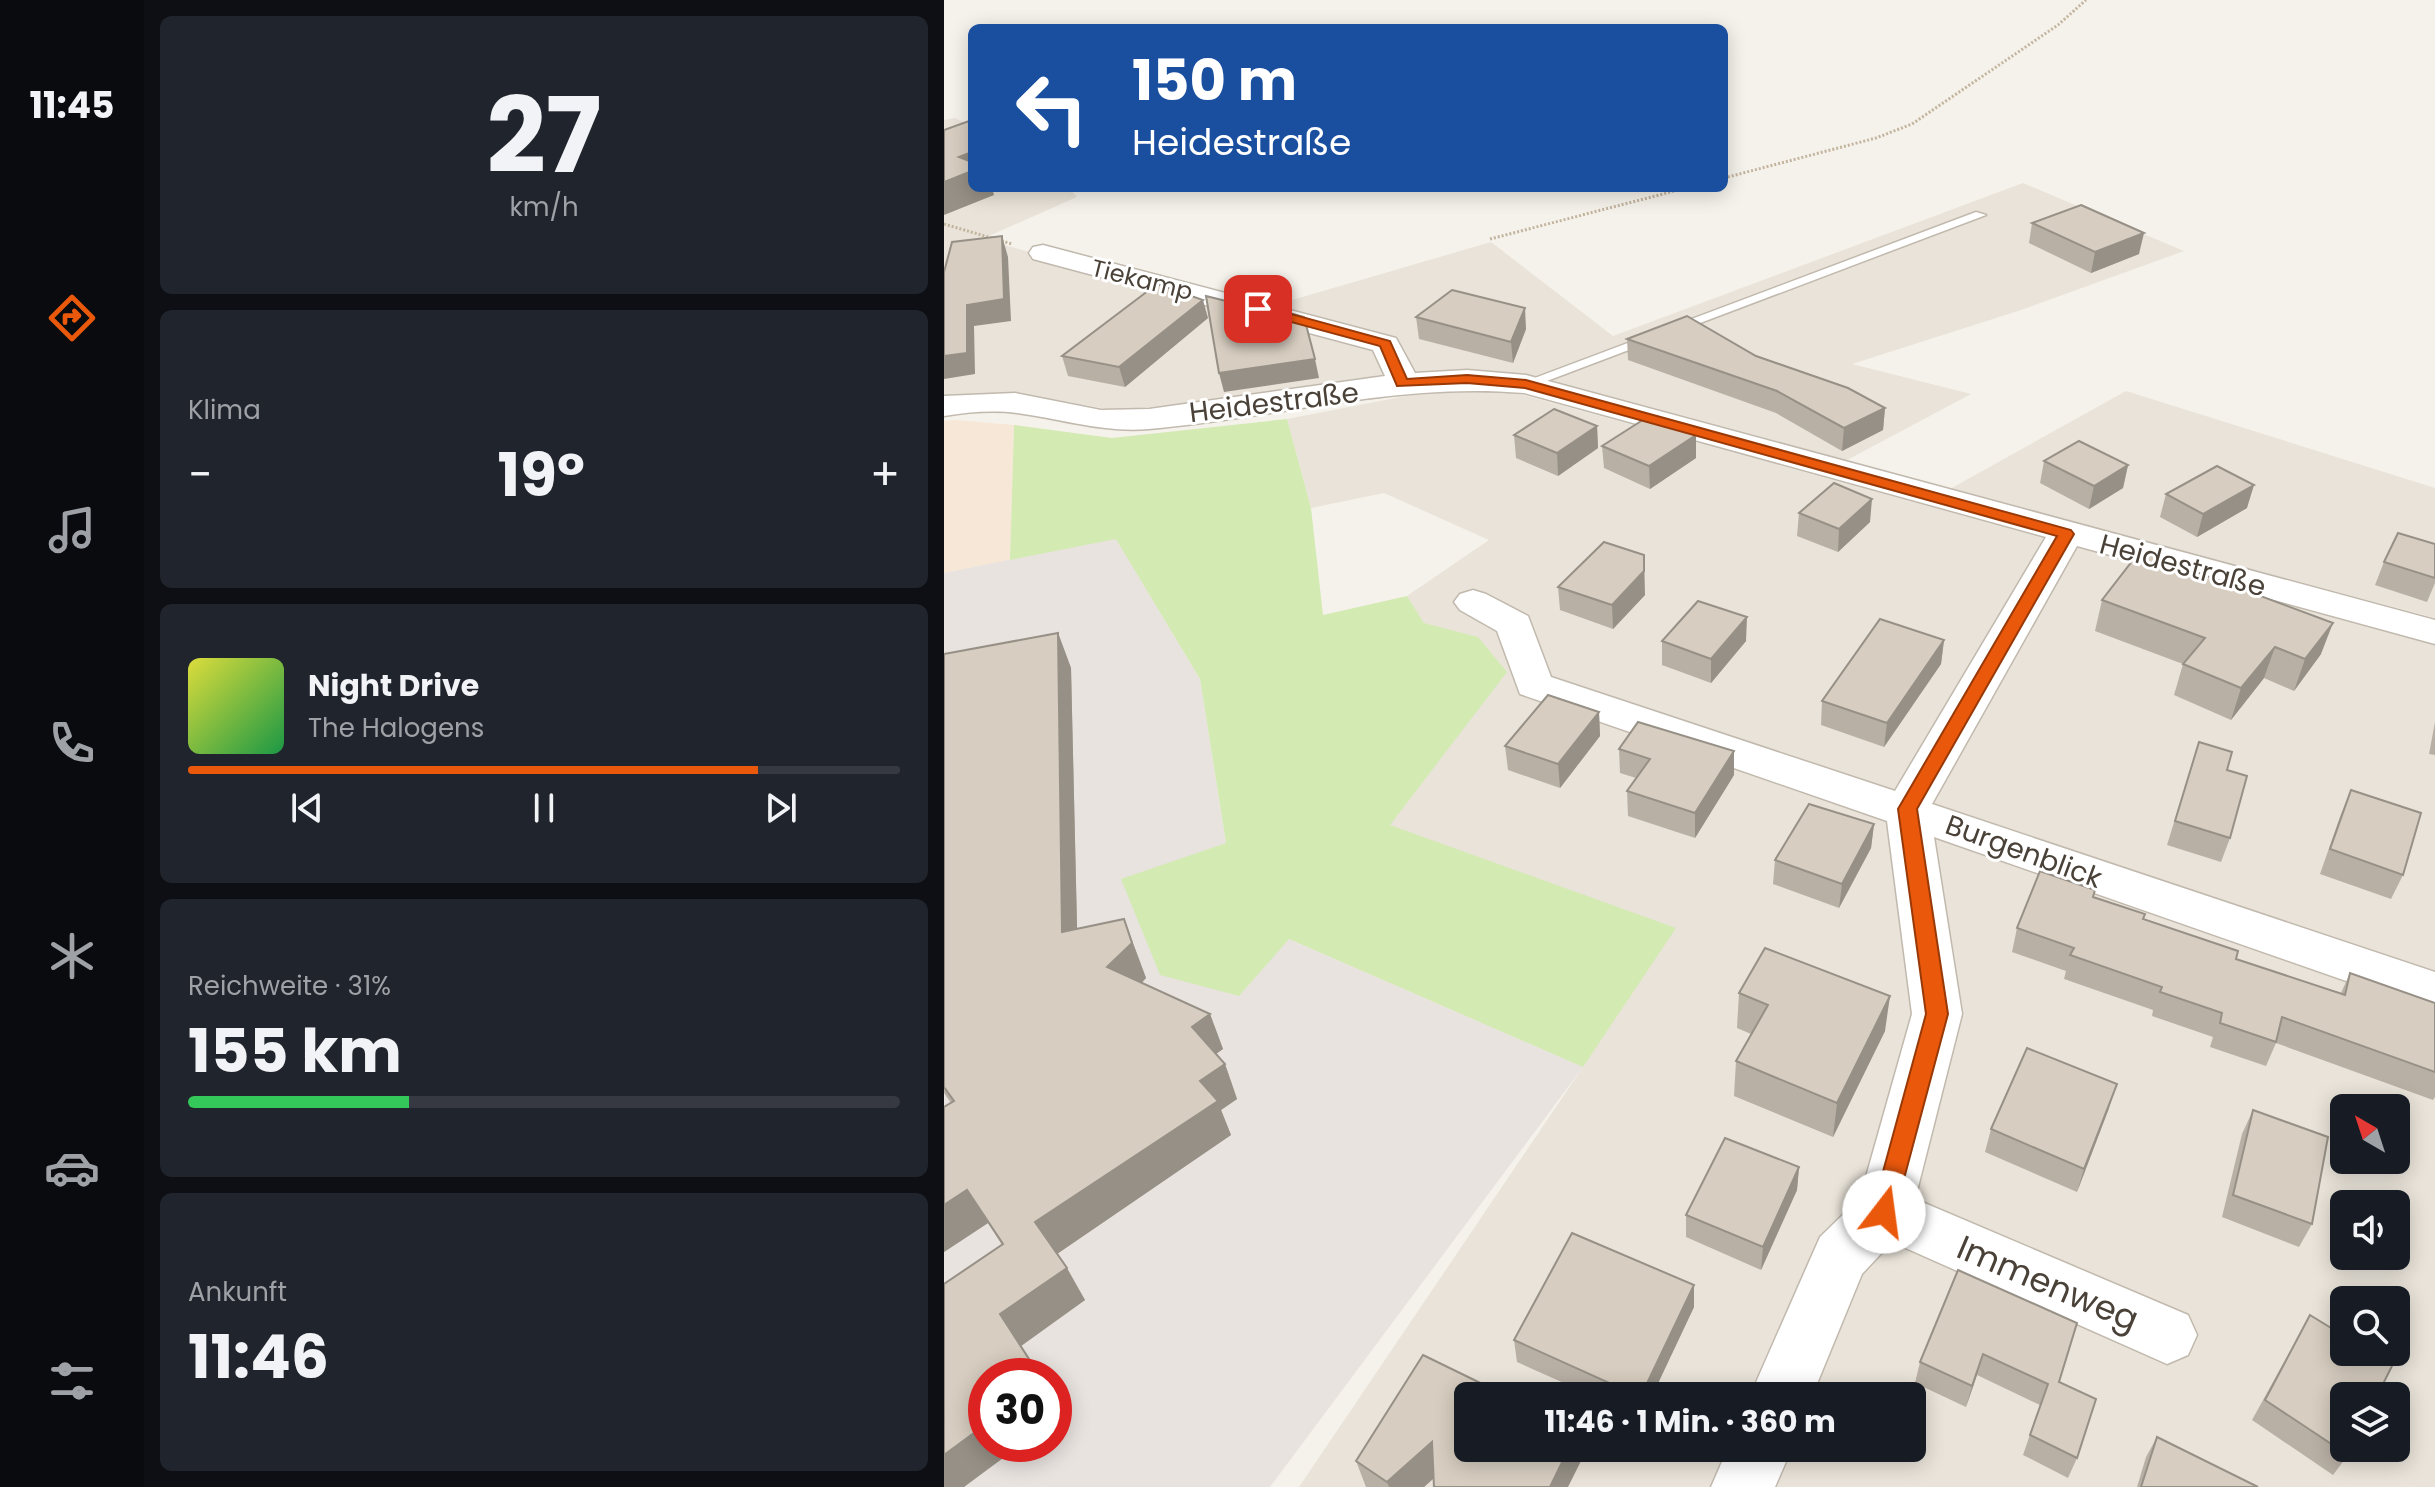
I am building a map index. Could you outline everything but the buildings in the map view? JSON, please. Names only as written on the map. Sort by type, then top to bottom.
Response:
[{"type":"street","name":"Tiekamp","points":[[1043,253],[1385,344],[1402,383]]},
{"type":"street","name":"Heidestraße","points":[[944,406],[974,402],[1015,403],[1101,420],[1149,419],[1402,383],[1467,379],[1526,384],[2066,534],[2435,632]]},
{"type":"street","points":[[1787,1382],[1840,1256],[1884,1212],[1937,1014],[1907,809],[2066,534]]},
{"type":"street","name":"Burgenblick","points":[[1473,602],[1514,624],[1534,685],[1907,809],[2086,874],[2435,992]]},
{"type":"street","name":"Immenweg","points":[[1884,1212],[2167,1335]]},
{"type":"street","points":[[1743,1487],[1754,1462]]},
{"type":"lane","points":[[1526,384],[1980,215]]},
{"type":"path","points":[[1728,177],[1876,138],[1912,124],[2058,25],[2086,0]]},
{"type":"path","points":[[1490,239],[1671,192]]},
{"type":"path","points":[[944,224],[1043,253]]},
{"type":"shaded area","points":[[955,118],[968,124],[968,192],[1073,192],[1077,197],[982,239],[1251,312],[1491,242],[1613,336],[2023,183],[2184,251],[2021,310],[1852,364],[1971,394],[1847,460],[1608,398],[1377,379],[1143,408],[1108,409],[994,393],[944,399],[944,120]]},
{"type":"shaded area","points":[[1485,389],[1527,396],[2435,645],[2435,1487],[1299,1487],[1583,1067],[1288,939],[1478,637],[1424,624],[1407,596],[1489,540],[1384,493],[1311,508],[1287,419],[1432,391]]},
{"type":"shaded area","points":[[2126,391],[2435,488],[2435,618],[1950,489]]},
{"type":"shaded area","points":[[944,421],[1014,425],[1010,560],[944,573]]},
{"type":"shaded area","points":[[1116,538],[1200,679],[1226,843],[1239,996],[1288,939],[1583,1067],[1270,1487],[944,1487],[944,573]]},
{"type":"green space","points":[[1287,419],[1311,508],[1323,615],[1407,596],[1424,623],[1478,637],[1507,672],[1390,825],[1676,928],[1583,1067],[1289,939],[1239,996],[1160,975],[1121,879],[1226,843],[1200,679],[1116,539],[1010,560],[1014,425],[1112,438]]},
{"type":"route","points":[[1258,309],[1385,344],[1398,367],[1402,383],[1467,379],[1526,384],[2066,534],[1907,809],[1937,1014],[1884,1212]]}]
